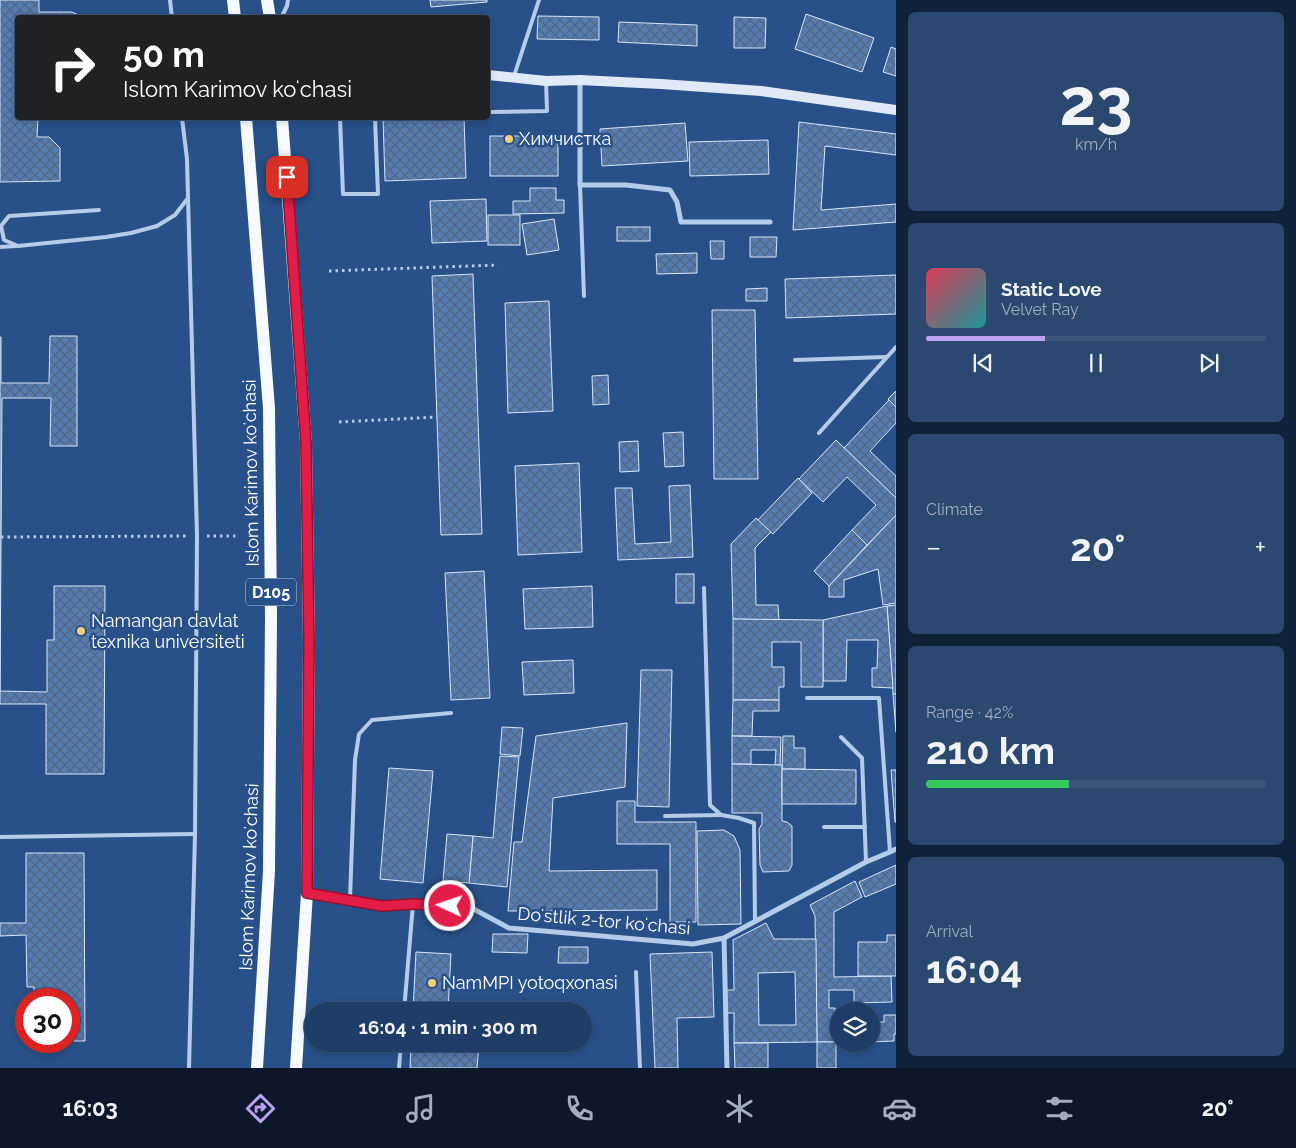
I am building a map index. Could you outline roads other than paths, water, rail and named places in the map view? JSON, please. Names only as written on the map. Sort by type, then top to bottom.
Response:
[{"type":"main road","points":[[233,0],[235,15]]},
{"type":"main road","points":[[267,0],[270,15]]},
{"type":"main road","name":"Islom Karimov koʻchasi","points":[[246,120],[270,437],[269,871],[257,1068]]},
{"type":"main road","name":"D105","points":[[282,120],[306,443],[309,642],[307,893]]},
{"type":"main road","points":[[296,1068],[307,893]]},
{"type":"street","points":[[490,75],[513,79],[661,84],[761,92],[896,110]]},
{"type":"street","points":[[580,80],[580,185],[626,185],[670,190],[678,202],[681,222],[770,222]]},
{"type":"street","name":"Doʻstlik 2-tor koʻchasi","points":[[307,893],[382,906],[413,904],[468,906],[509,928],[693,944],[724,938],[866,862],[896,849]]},
{"type":"street","points":[[724,938],[727,1068]]},
{"type":"lane","points":[[170,0],[172,15]]},
{"type":"lane","points":[[282,15],[288,0]]},
{"type":"lane","points":[[513,79],[539,0]]},
{"type":"lane","points":[[491,112],[547,111],[546,81]]},
{"type":"lane","points":[[182,120],[187,159],[197,536],[195,834],[189,1068]]},
{"type":"lane","points":[[340,120],[343,194],[378,194],[374,120]]},
{"type":"lane","points":[[580,185],[584,296]]},
{"type":"lane","points":[[0,247],[106,237],[157,226],[175,215],[188,198]]},
{"type":"lane","points":[[18,246],[4,240],[1,226],[9,216],[99,210]]},
{"type":"lane","points":[[819,433],[896,347]]},
{"type":"lane","points":[[795,360],[886,357]]},
{"type":"lane","points":[[704,588],[710,805],[721,815]]},
{"type":"lane","points":[[807,698],[879,698],[890,852]]},
{"type":"lane","points":[[350,899],[355,760],[359,734],[372,720],[451,713]]},
{"type":"lane","points":[[840,737],[862,758],[866,862]]},
{"type":"lane","points":[[664,816],[721,815],[754,823],[755,921]]},
{"type":"lane","points":[[824,826],[865,827]]},
{"type":"lane","points":[[0,837],[195,834]]},
{"type":"lane","points":[[405,1002],[413,904]]},
{"type":"lane","points":[[636,972],[640,1068]]},
{"type":"lane","points":[[399,1068],[400,1052]]},
{"type":"place","name":"Химчистка","points":[[509,139]]},
{"type":"place","name":"Namangan davlat texnika universiteti","points":[[81,631]]},
{"type":"place","name":"NamMPI yotoqxonasi","points":[[432,983]]}]
